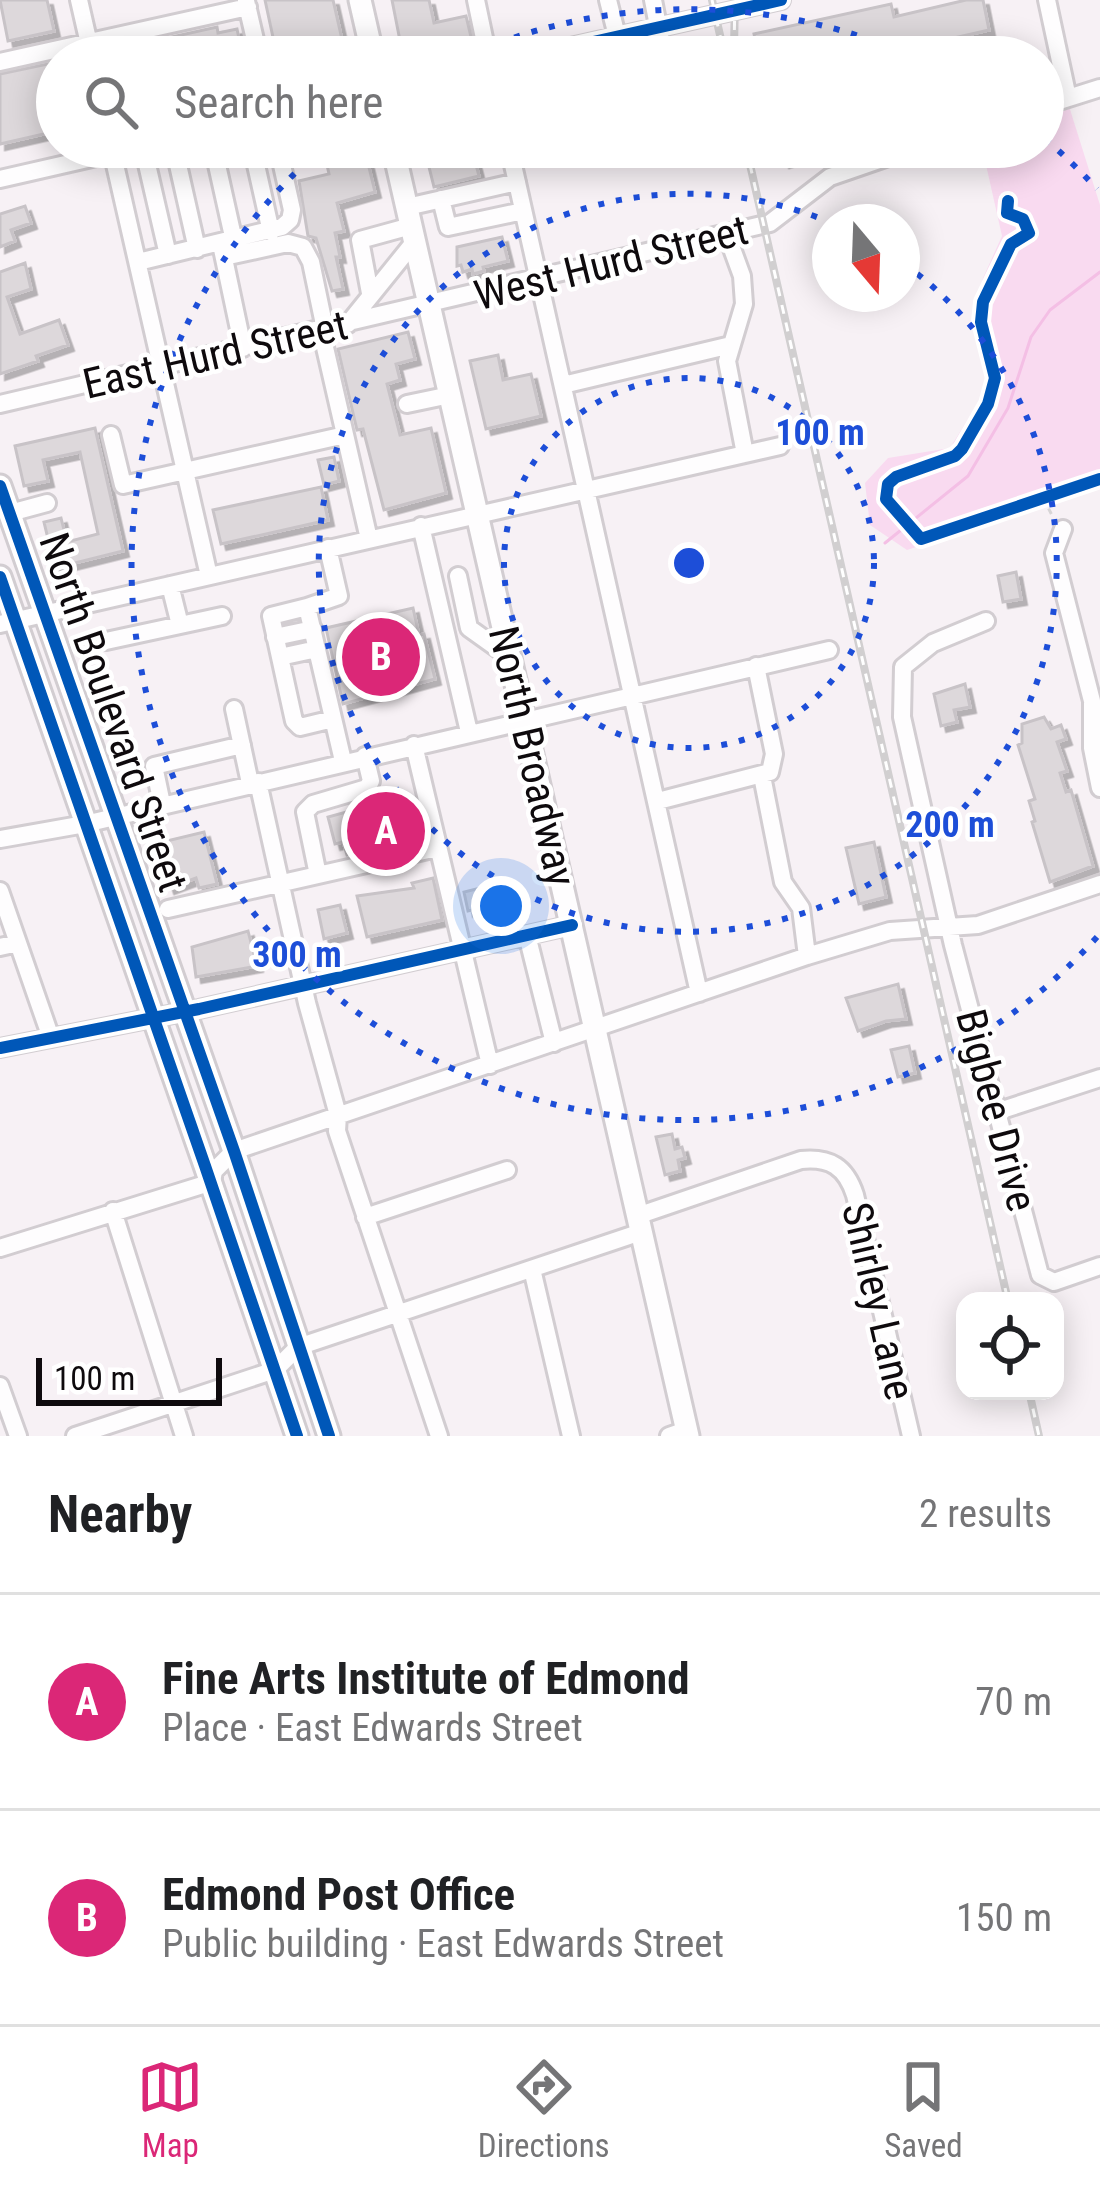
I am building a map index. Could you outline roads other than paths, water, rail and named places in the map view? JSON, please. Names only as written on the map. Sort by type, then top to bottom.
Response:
[{"type":"main road","points":[[360,0],[368,36]]},
{"type":"main road","name":"North Broadway","points":[[398,168],[597,1028],[681,1434]]},
{"type":"main road","name":"North Boulevard Street","points":[[0,486],[329,1436]]},
{"type":"main road","name":"North Boulevard Street","points":[[0,577],[8,622],[155,1018],[297,1436]]},
{"type":"street","points":[[79,0],[87,36]]},
{"type":"street","points":[[476,0],[484,36]]},
{"type":"street","points":[[608,0],[616,36],[781,0]]},
{"type":"street","points":[[653,0],[660,36]]},
{"type":"street","points":[[1047,0],[1055,36]]},
{"type":"street","points":[[138,36],[247,4],[254,36]]},
{"type":"street","points":[[0,62],[36,57]]},
{"type":"street","points":[[1064,79],[1068,98]]},
{"type":"street","points":[[1064,99],[1100,88]]},
{"type":"street","points":[[0,179],[42,168]]},
{"type":"street","points":[[116,168],[209,576]]},
{"type":"street","points":[[147,168],[168,255]]},
{"type":"street","points":[[179,168],[197,249]]},
{"type":"street","points":[[216,168],[243,348]]},
{"type":"street","points":[[257,168],[272,232]]},
{"type":"street","points":[[226,247],[272,232],[290,220],[283,168]]},
{"type":"street","points":[[514,168],[699,993]]},
{"type":"street","name":"West Hurd Street","points":[[429,305],[777,220],[830,177],[856,168]]},
{"type":"street","points":[[348,324],[411,225],[442,199],[517,182]]},
{"type":"street","points":[[442,199],[448,227],[524,211]]},
{"type":"street","points":[[370,293],[358,243],[364,237],[411,225]]},
{"type":"street","points":[[727,235],[742,275],[742,322],[728,362],[745,454]]},
{"type":"street","points":[[139,262],[197,249],[288,242],[303,247],[369,539]]},
{"type":"street","name":"East Hurd Street","points":[[0,404],[429,305]]},
{"type":"street","points":[[563,385],[731,345]]},
{"type":"street","points":[[407,404],[450,395]]},
{"type":"street","points":[[111,435],[122,485],[345,435]]},
{"type":"street","points":[[8,622],[780,446]]},
{"type":"street","points":[[10,513],[47,503]]},
{"type":"street","points":[[421,526],[469,732]]},
{"type":"street","points":[[1063,529],[1054,554],[1092,701],[1092,748],[1100,788]]},
{"type":"street","points":[[328,548],[339,596],[272,614],[295,724],[300,727],[333,719]]},
{"type":"street","points":[[437,594],[486,551]]},
{"type":"street","points":[[458,576],[469,628],[511,658]]},
{"type":"street","points":[[170,585],[180,625]]},
{"type":"street","points":[[308,607],[343,761]]},
{"type":"street","points":[[106,641],[222,616]]},
{"type":"street","name":"Bigbee Drive","points":[[986,621],[933,643],[903,667],[902,717],[1040,1275],[1054,1282],[1100,1266]]},
{"type":"street","points":[[275,637],[313,628]]},
{"type":"street","points":[[280,657],[317,649]]},
{"type":"street","points":[[0,839],[85,824],[829,650]]},
{"type":"street","points":[[658,801],[770,772],[774,754],[756,666]]},
{"type":"street","points":[[234,709],[338,1115],[337,1131],[439,1436]]},
{"type":"street","points":[[162,804],[154,766],[242,745]]},
{"type":"street","points":[[414,745],[490,1065]]},
{"type":"street","points":[[318,874],[305,812],[313,804],[367,788],[371,781],[365,756]]},
{"type":"street","points":[[762,776],[783,881],[801,908],[807,956]]},
{"type":"street","points":[[167,909],[437,848]]},
{"type":"street","points":[[0,1248],[212,1182],[214,1171],[233,1151],[807,956],[890,931],[977,925],[1100,884]]},
{"type":"street","points":[[0,891],[9,945],[51,1038]]},
{"type":"street","points":[[0,1048],[572,925]]},
{"type":"street","points":[[527,935],[554,1043]]},
{"type":"street","points":[[999,1111],[1100,1078]]},
{"type":"street","name":"Shirley Lane","points":[[639,1224],[801,1160],[828,1160],[839,1167],[855,1195],[911,1436]]},
{"type":"street","points":[[365,1216],[507,1170]]},
{"type":"street","points":[[112,1211],[184,1436]]},
{"type":"street","points":[[76,1436],[275,1370],[298,1347],[532,1269],[639,1224]]},
{"type":"street","points":[[532,1269],[571,1436]]},
{"type":"street","points":[[0,1385],[18,1436]]},
{"type":"waterway","points":[[885,543],[968,476],[1008,408],[1031,337],[1050,310],[1100,272]]},
{"type":"railway","points":[[712,0],[720,36]]},
{"type":"railway","points":[[734,36],[735,0]]},
{"type":"railway","points":[[751,168],[1006,1292]]},
{"type":"railway","points":[[1031,1400],[1039,1436]]},
{"type":"place","name":"Edmond Post Office","points":[[381,657]]},
{"type":"place","name":"Fine Arts Institute of Edmond","points":[[386,831]]}]
